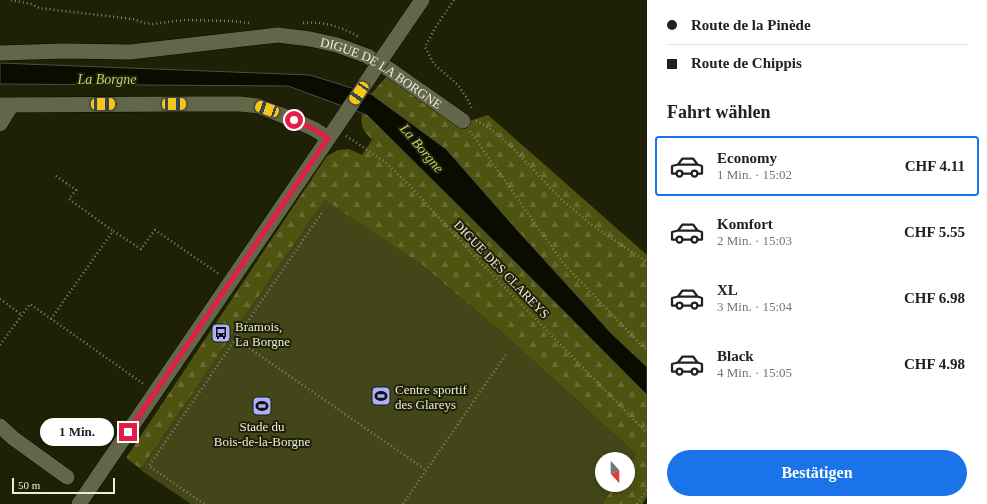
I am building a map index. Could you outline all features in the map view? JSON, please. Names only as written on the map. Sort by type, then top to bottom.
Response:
[{"type":"street","points":[[79,504],[422,0]]},
{"type":"street","name":"DIGUE DE LA BORGNE","points":[[0,53],[64,51],[130,52],[278,35],[310,38],[337,45],[367,56],[390,70],[463,121]]},
{"type":"street","points":[[0,124],[6,105],[240,104],[258,106],[314,129],[331,134]]},
{"type":"street","points":[[0,426],[13,438],[67,477]]},
{"type":"path","points":[[10,0],[31,4],[39,8],[133,19],[144,23],[153,24],[185,20],[231,21],[254,24]]},
{"type":"path","points":[[454,0],[435,28],[425,47],[434,64],[458,85],[468,100],[472,109],[463,121]]},
{"type":"path","points":[[302,23],[327,23],[344,29],[365,41]]},
{"type":"path","points":[[463,121],[477,120],[489,128],[513,148],[563,201],[593,226],[647,262]]},
{"type":"path","points":[[463,121],[563,263],[647,351]]},
{"type":"path","name":"DIGUE DES CLAREYS","points":[[331,134],[363,147],[385,162],[408,184],[476,258],[647,433]]},
{"type":"path","points":[[56,176],[76,190],[69,199],[141,249],[155,230],[223,277]]},
{"type":"path","points":[[204,504],[149,466],[323,211]]},
{"type":"path","points":[[51,319],[113,231]]},
{"type":"path","points":[[0,299],[22,315]]},
{"type":"path","points":[[0,345],[30,304],[147,386]]},
{"type":"path","points":[[236,339],[426,470]]},
{"type":"path","points":[[403,504],[507,353]]},
{"type":"path","points":[[636,504],[647,490]]},
{"type":"green space","points":[[388,75],[457,125],[488,115],[647,255],[647,367],[611,333],[446,149],[371,94]]},
{"type":"green space","points":[[362,114],[367,115],[647,395],[647,497],[642,504],[602,504],[610,492],[635,492],[635,452],[507,337],[421,264],[318,209],[141,469],[126,458],[327,156],[338,150],[349,149],[362,155],[372,140],[366,134],[361,122]]},
{"type":"green space","name":"Centre sportif des Glareys","points":[[325,200],[421,264],[507,337],[634,452],[595,452],[595,492],[610,492],[602,504],[191,504],[142,471],[141,469]]},
{"type":"water","name":"La Borgne","points":[[0,63],[310,75],[371,94],[446,149],[611,333],[647,367],[647,395],[367,115],[288,86],[0,84]]},
{"type":"place","name":"Bramois, La Borgne","points":[[221,333]]},
{"type":"place","name":"Centre sportif des Glareys","points":[[381,396]]},
{"type":"place","name":"Stade du Bois-de-la-Borgne","points":[[262,406]]},
{"type":"route","points":[[128,432],[328,138],[314,129],[294,120]]}]
